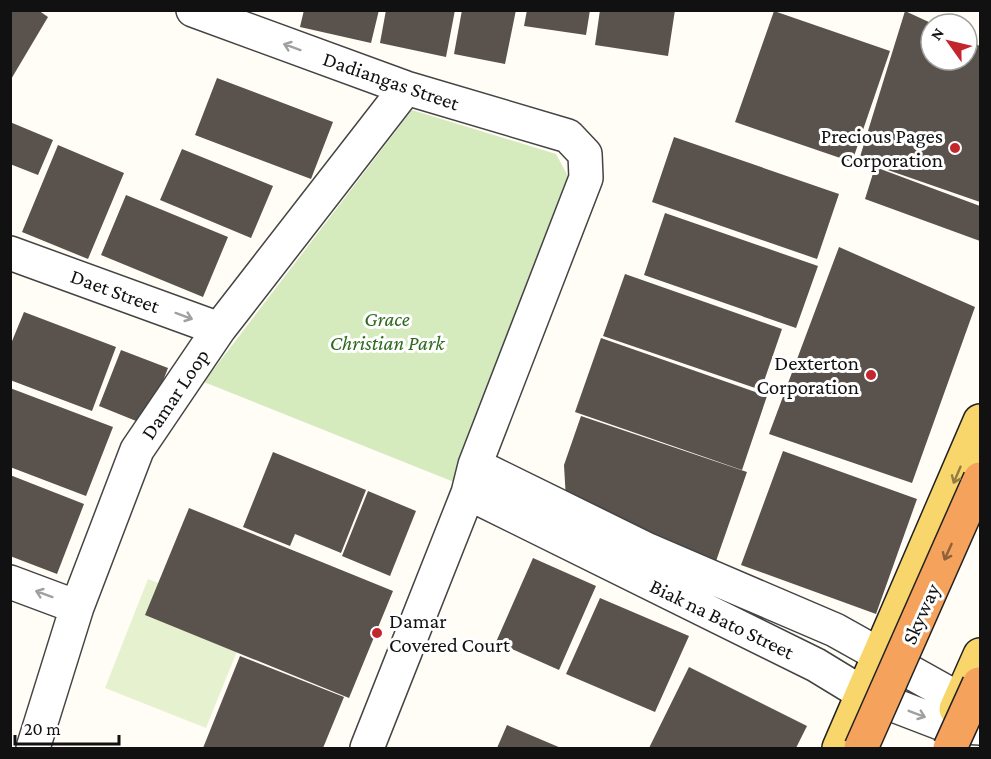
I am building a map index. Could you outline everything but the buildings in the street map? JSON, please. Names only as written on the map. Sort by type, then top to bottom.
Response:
[{"type":"highway","name":"Skyway","points":[[861,748],[981,479]]},
{"type":"main road","points":[[839,748],[981,421]]},
{"type":"street","name":"Dadiangas Street","points":[[193,10],[406,88],[568,136],[585,154],[586,178],[472,479]]},
{"type":"street","name":"Damar Loop","points":[[33,748],[77,607],[137,450],[219,329],[406,88]]},
{"type":"street","name":"Daet Street","points":[[10,253],[219,329]]},
{"type":"street","name":"Biak na Bato Street","points":[[472,479],[648,550],[835,630],[880,655],[962,710],[981,728]]},
{"type":"street","name":"Biak na Bato Street","points":[[472,479],[816,665],[862,693],[962,710]]},
{"type":"street","points":[[367,748],[472,479]]},
{"type":"street","points":[[10,582],[77,607]]},
{"type":"green space","name":"Grace Christian Park","points":[[412,110],[556,154],[569,178],[454,482],[204,382]]},
{"type":"green space","points":[[148,579],[250,619],[206,728],[105,688]]},
{"type":"place","name":"Precious Pages Corporation","points":[[955,148]]},
{"type":"place","name":"Dexterton Corporation","points":[[871,375]]},
{"type":"place","name":"Damar Covered Court","points":[[377,633]]}]
